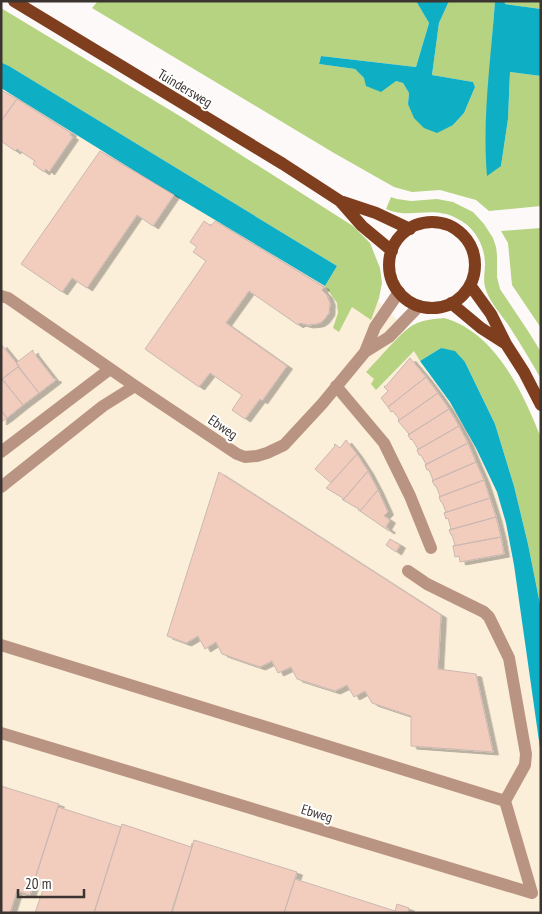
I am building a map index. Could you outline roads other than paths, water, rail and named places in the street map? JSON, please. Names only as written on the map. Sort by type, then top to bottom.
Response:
[{"type":"main road","name":"Tuindersweg","points":[[14,1],[340,201],[376,213],[410,229]]},
{"type":"main road","name":"Tuindersweg","points":[[340,201],[362,226],[392,251]]},
{"type":"main road","points":[[434,222],[446,224],[466,238],[472,249],[475,261],[474,274],[470,286],[459,299],[451,304],[430,308],[419,306],[408,301],[393,283],[390,272],[392,251],[402,235],[410,229],[421,224],[434,222]]},
{"type":"main road","points":[[470,286],[491,314],[541,405]]},
{"type":"main road","points":[[451,304],[480,328],[506,344]]},
{"type":"street","name":"Ebweg","points":[[365,352],[375,327],[399,292]]},
{"type":"street","name":"Ebweg","points":[[1,296],[8,298],[236,454],[245,457],[267,453],[284,445],[365,352],[389,337],[419,306]]},
{"type":"street","points":[[1,452],[110,369]]},
{"type":"street","points":[[1,487],[103,406],[135,386]]},
{"type":"street","points":[[336,386],[384,443],[410,496],[431,548]]},
{"type":"street","points":[[1,645],[505,801],[526,765],[526,754],[509,658],[489,617],[484,612],[427,584],[408,571]]},
{"type":"street","name":"Ebweg","points":[[1,733],[532,893],[505,801]]},
{"type":"water","points":[[416,1],[449,1],[439,23],[432,75],[473,82],[475,87],[464,113],[453,125],[437,133],[424,128],[414,118],[408,104],[409,93],[403,83],[396,81],[381,92],[366,86],[364,78],[355,69],[319,64],[321,56],[416,67],[429,23]]},
{"type":"water","points":[[495,1],[504,1],[505,4],[541,9],[541,76],[510,72],[508,119],[501,166],[487,176],[486,110]]},
{"type":"water","points":[[2,63],[337,266],[325,286],[1,88]]},
{"type":"water","points":[[441,348],[455,351],[465,362],[495,424],[514,486],[541,609],[541,755],[514,565],[506,523],[497,492],[476,448],[450,402],[420,361]]}]
